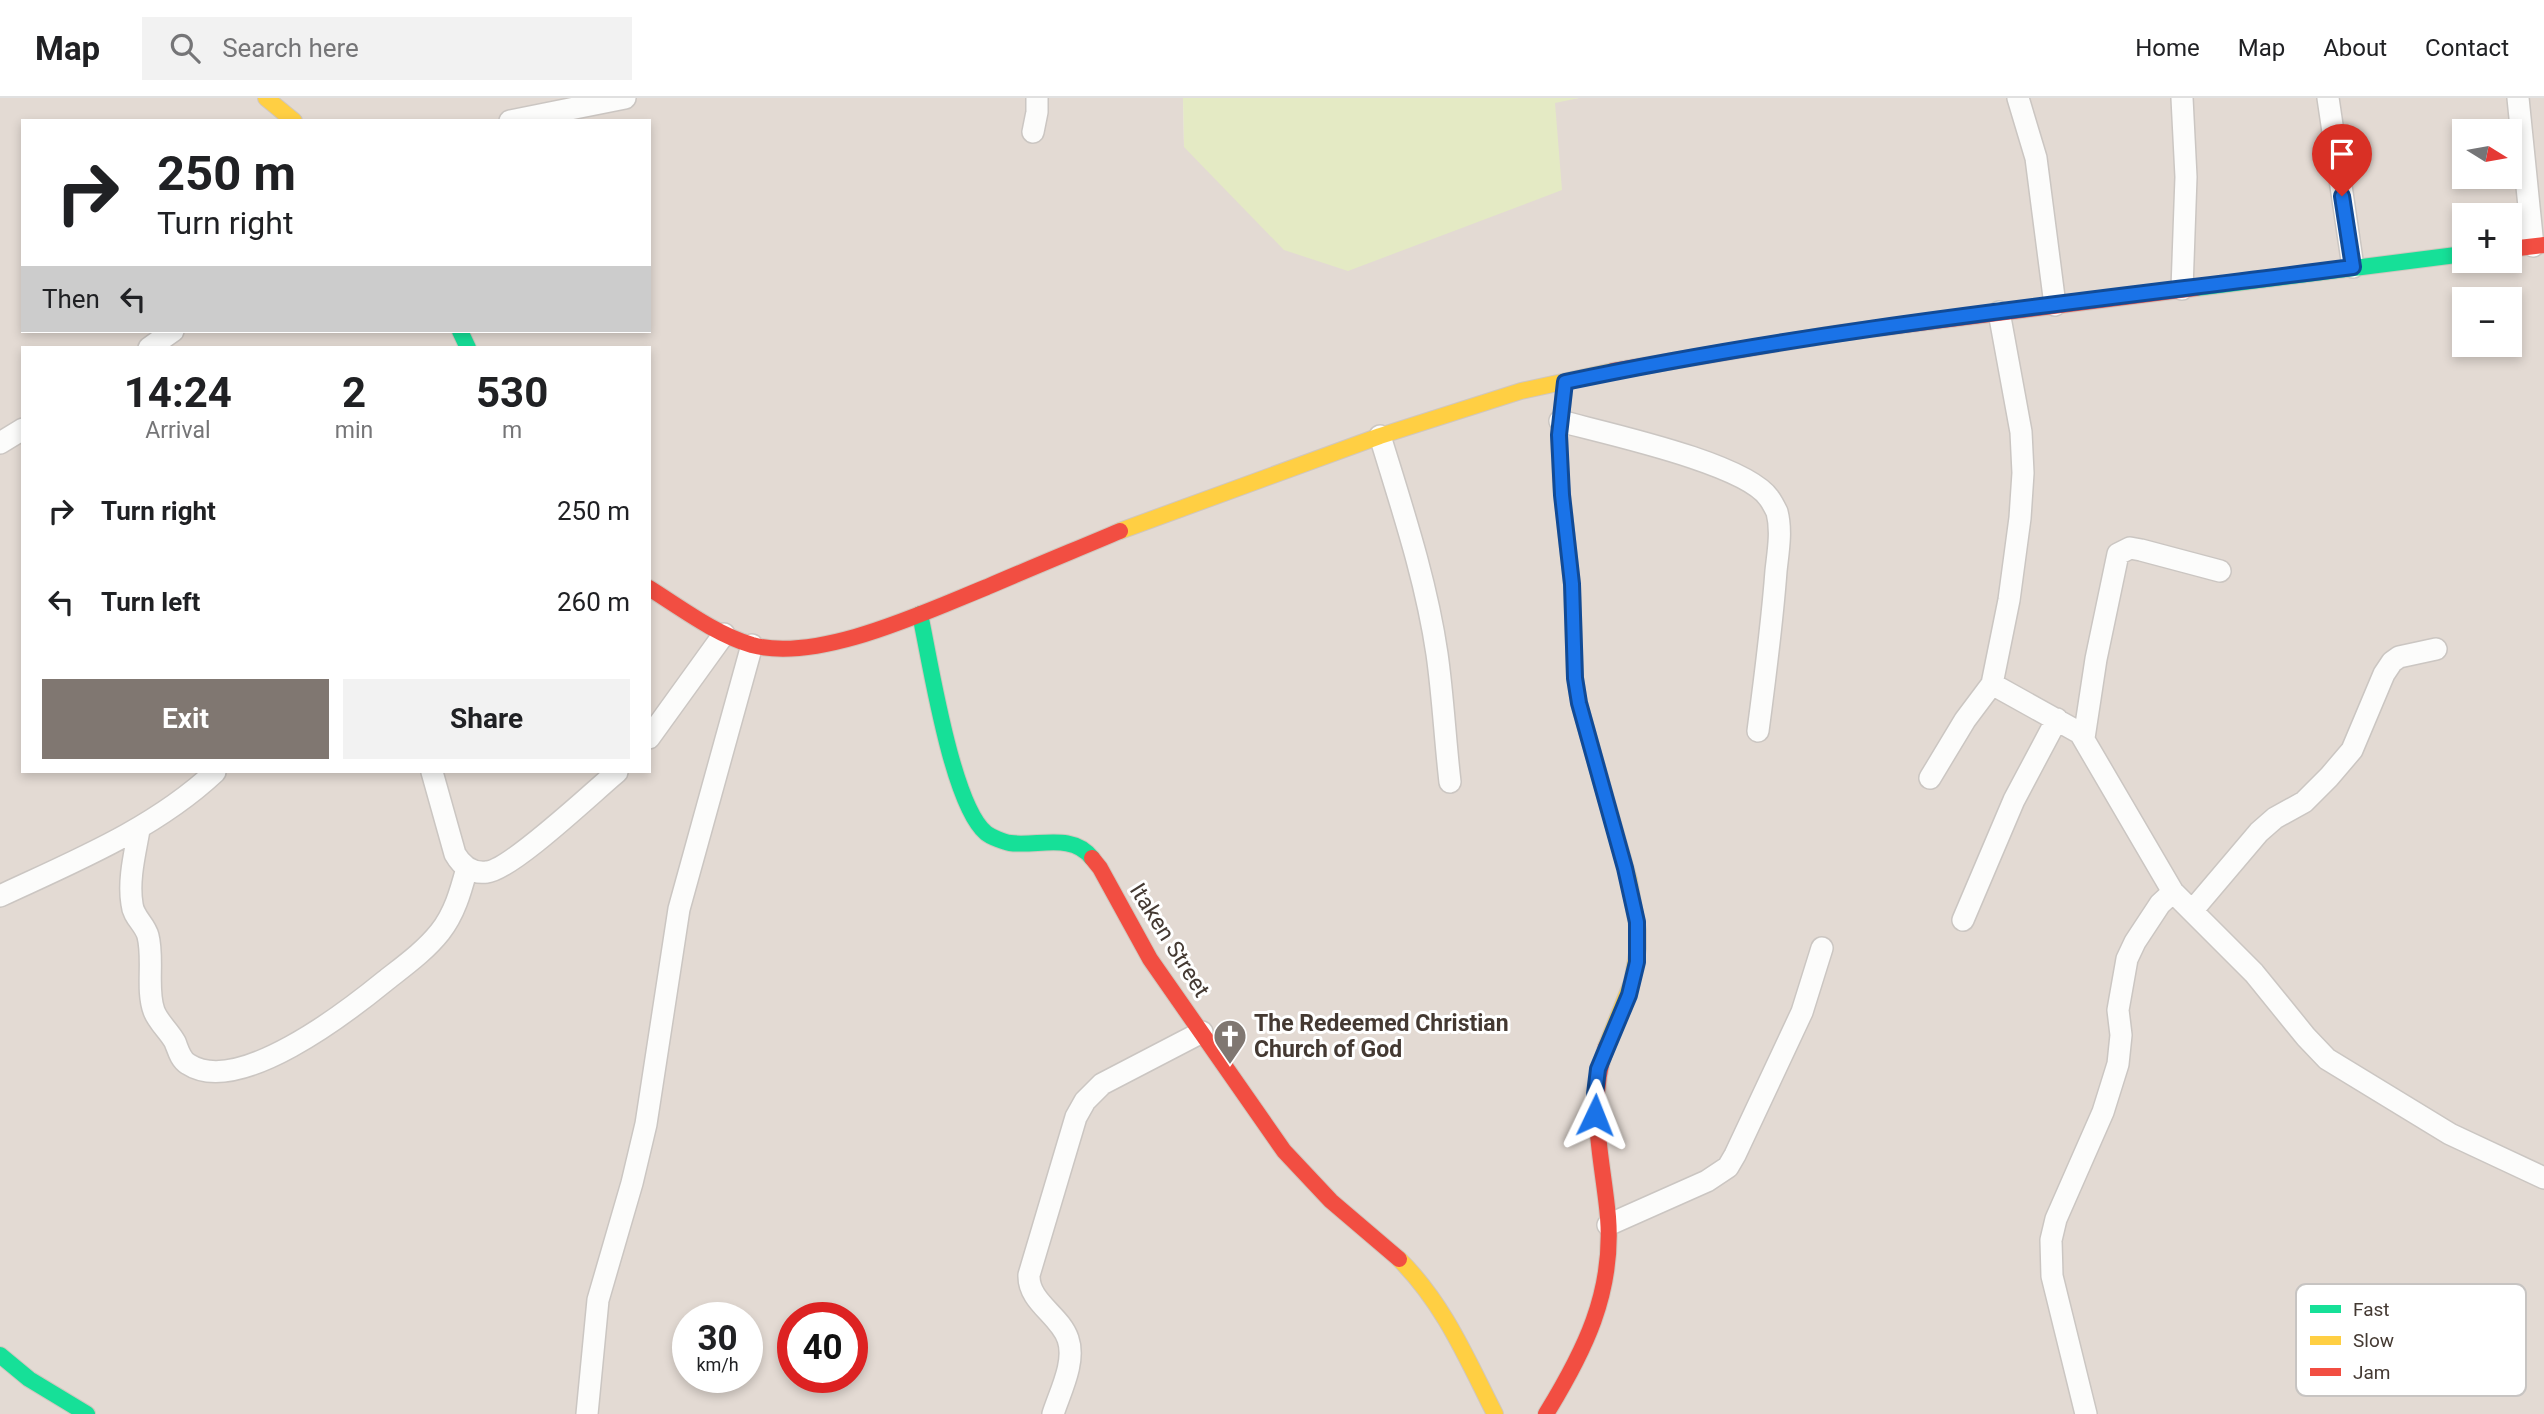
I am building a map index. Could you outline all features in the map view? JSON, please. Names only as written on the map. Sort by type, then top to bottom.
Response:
[{"type":"main road","points":[[266,98],[292,119]]},
{"type":"main road","points":[[651,589],[724,634],[752,645],[789,648],[834,643],[920,614],[1133,526],[1380,436],[1521,391],[1614,371],[1840,333],[2452,255]]},
{"type":"main road","points":[[1546,1414],[1574,1369],[1598,1304],[1609,1237],[1596,1136],[1595,1094],[1598,1069],[1629,995],[1637,962],[1637,922],[1625,868],[1579,703],[1575,678],[1572,584],[1562,495],[1560,421],[1565,382]]},
{"type":"main road","name":"Itaken Street","points":[[920,614],[955,776],[976,819],[986,832],[1009,843],[1062,842],[1088,853],[1100,868],[1150,959],[1284,1151],[1331,1200],[1388,1248],[1416,1276],[1440,1307],[1495,1414]]},
{"type":"main road","points":[[0,1355],[29,1379],[87,1414]]},
{"type":"street","points":[[520,119],[625,98]]},
{"type":"street","points":[[1032,132],[1037,98]]},
{"type":"street","points":[[2018,98],[2036,158],[2055,305]]},
{"type":"street","points":[[2182,98],[2186,177],[2182,289]]},
{"type":"street","points":[[2328,98],[2353,267]]},
{"type":"street","points":[[2518,98],[2539,246]]},
{"type":"street","points":[[1930,778],[1965,720],[1992,684],[2008,600],[2020,518],[2023,473],[2021,432],[1999,312]]},
{"type":"street","points":[[152,346],[170,333]]},
{"type":"street","points":[[1560,421],[1685,455],[1743,477],[1769,497],[1777,512],[1779,533],[1772,628],[1758,731]]},
{"type":"street","points":[[0,443],[21,430]]},
{"type":"street","points":[[1380,436],[1427,601],[1437,655],[1450,782]]},
{"type":"street","points":[[2084,738],[2096,659],[2118,555],[2130,548],[2220,571]]},
{"type":"street","points":[[651,735],[724,634]]},
{"type":"street","points":[[586,1414],[598,1300],[646,1124],[679,909],[752,645]]},
{"type":"street","points":[[2192,911],[2259,832],[2274,818],[2304,802],[2352,750],[2384,674],[2392,662],[2399,657],[2437,649]]},
{"type":"street","points":[[1992,684],[2075,729],[2084,738],[2173,892],[2254,973],[2306,1038],[2327,1059],[2449,1133],[2544,1178]]},
{"type":"street","points":[[1963,920],[2014,800],[2057,719]]},
{"type":"street","points":[[0,896],[139,830],[199,787],[214,773]]},
{"type":"street","points":[[432,773],[455,854],[467,868],[487,872],[523,853],[616,773]]},
{"type":"street","points":[[139,830],[131,887],[132,906],[149,939],[154,1011],[188,1065],[209,1071],[224,1071],[256,1063],[309,1038],[372,992],[424,951],[441,931],[452,913],[467,868]]},
{"type":"street","points":[[2086,1414],[2052,1276],[2051,1240],[2056,1219],[2103,1112],[2118,1064],[2121,1035],[2118,1010],[2127,959],[2160,904],[2173,892]]},
{"type":"street","points":[[1608,1225],[1707,1181],[1728,1167],[1802,1012],[1822,948]]},
{"type":"street","points":[[1054,1414],[1067,1372],[1070,1354],[1068,1339],[1059,1323],[1032,1293],[1029,1275],[1076,1116],[1085,1101],[1102,1084],[1202,1032]]},
{"type":"shaded area","points":[[0,98],[1183,98],[1184,147],[1579,98],[2544,98],[2544,1414],[0,1414]]},
{"type":"green space","points":[[1183,98],[1579,98],[1555,103],[1562,190],[1348,271],[1284,250],[1184,147]]},
{"type":"traffic: fast","points":[[2196,288],[2452,256]]},
{"type":"traffic: fast","points":[[461,333],[467,346]]},
{"type":"traffic: fast","points":[[920,614],[944,731],[963,794],[974,817],[986,833],[1001,840],[1020,844],[1054,842],[1075,845],[1092,858]]},
{"type":"traffic: fast","points":[[0,1355],[29,1379],[87,1414]]},
{"type":"traffic: slow","points":[[266,98],[292,119]]},
{"type":"traffic: slow","points":[[1120,531],[1380,436],[1521,391],[1613,371]]},
{"type":"traffic: slow","points":[[1561,484],[1572,585],[1575,678],[1579,703],[1629,880],[1638,931],[1632,982],[1606,1047]]},
{"type":"traffic: slow","points":[[1399,1259],[1442,1313],[1495,1414]]},
{"type":"traffic: jam","points":[[2522,248],[2544,245]]},
{"type":"traffic: jam","points":[[1613,371],[1840,333],[2196,288]]},
{"type":"traffic: jam","points":[[1561,484],[1559,435],[1565,382]]},
{"type":"traffic: jam","points":[[651,589],[699,620],[738,640],[779,649],[808,647],[839,641],[903,621],[1120,531]]},
{"type":"traffic: jam","points":[[1092,858],[1150,959],[1284,1151],[1331,1201],[1399,1259]]},
{"type":"traffic: jam","points":[[1546,1414],[1573,1368],[1594,1321],[1606,1271],[1608,1217],[1597,1111],[1597,1090],[1606,1047]]},
{"type":"place","name":"The Redeemed Christian Church of God","points":[[1230,1066]]},
{"type":"route","points":[[1595,1115],[1598,1069],[1629,995],[1637,962],[1637,922],[1625,868],[1579,703],[1575,678],[1572,584],[1562,495],[1559,435],[1565,382],[1614,371],[1840,333],[2353,267],[2342,196]]}]
